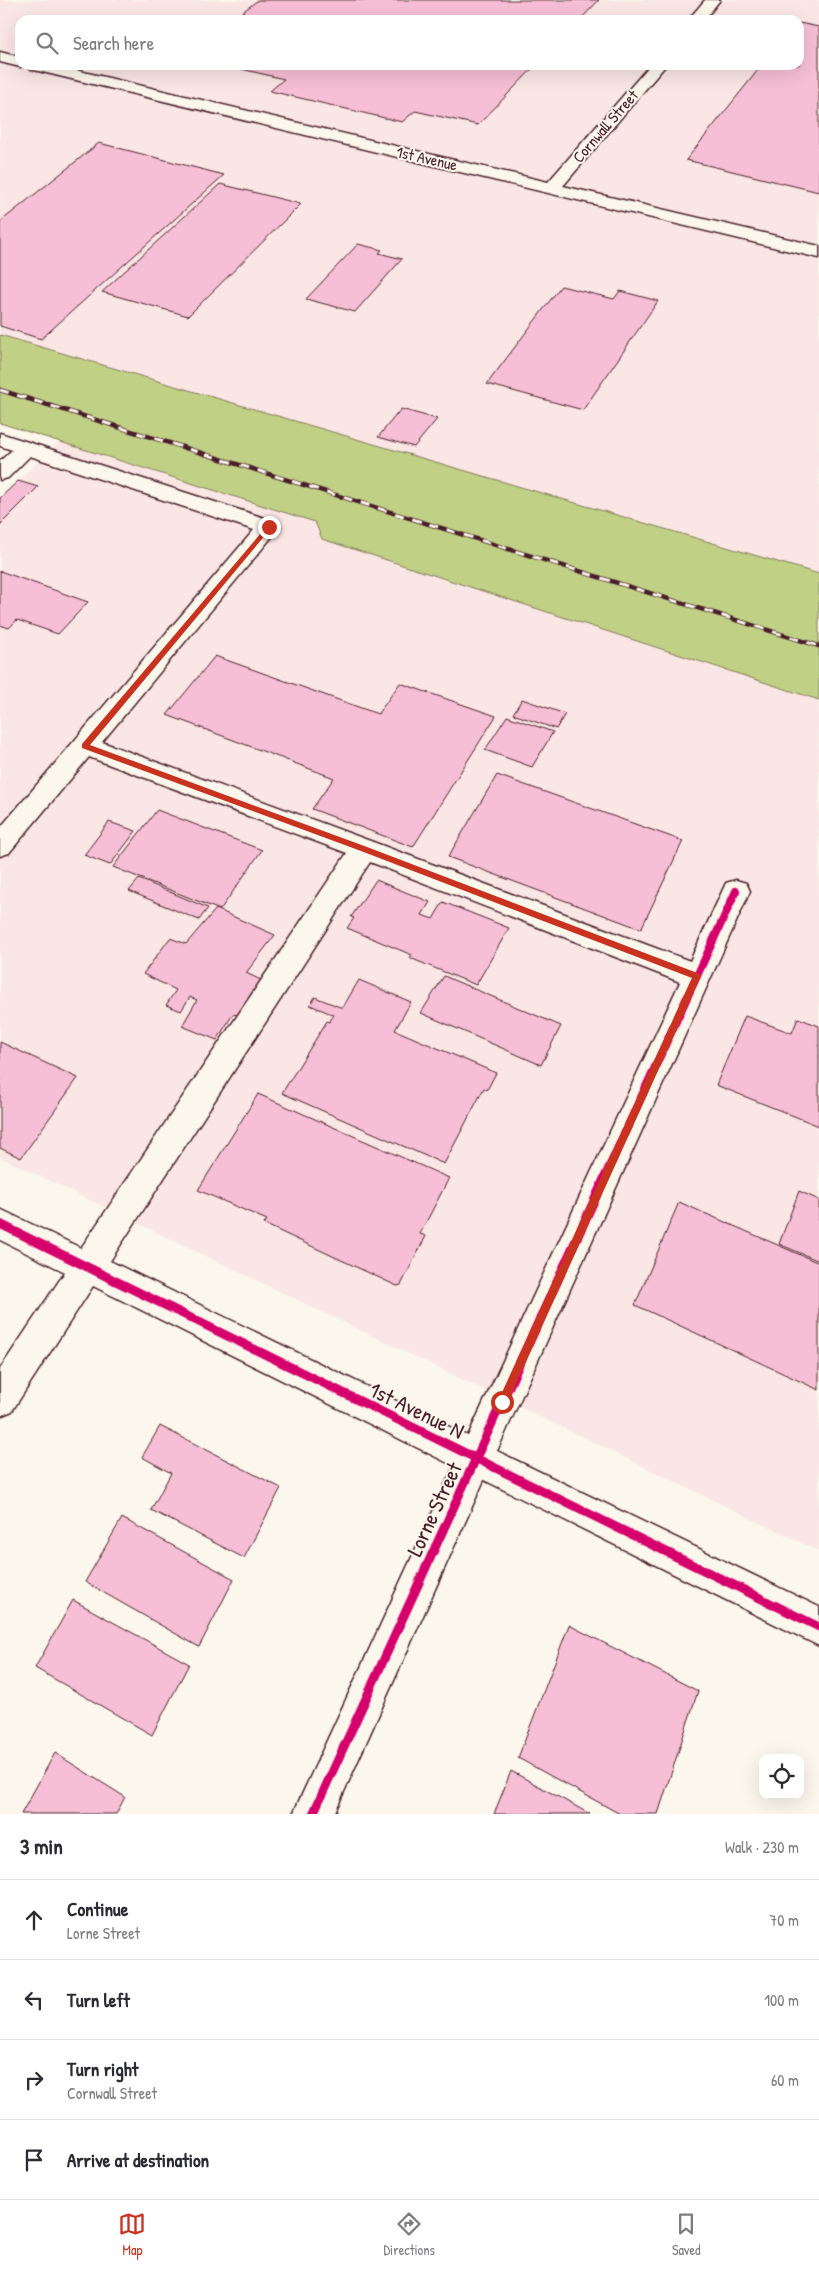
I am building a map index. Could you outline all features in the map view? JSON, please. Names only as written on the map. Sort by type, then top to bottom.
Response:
[{"type":"street","points":[[700,15],[714,0]]},
{"type":"street","points":[[0,57],[15,61]]},
{"type":"street","name":"1st Avenue","points":[[55,70],[819,252]]},
{"type":"street","name":"Cornwall Street","points":[[552,188],[654,70]]},
{"type":"street","points":[[0,439],[269,527],[0,846]]},
{"type":"street","points":[[0,473],[27,447]]},
{"type":"street","points":[[85,746],[364,849],[697,976]]},
{"type":"street","points":[[0,1399],[364,849]]},
{"type":"street","name":"Lorne Street","points":[[313,1814],[736,891]]},
{"type":"street","name":"1st Avenue N","points":[[0,1224],[819,1627]]},
{"type":"shaded area","points":[[0,0],[819,0],[819,574],[0,335]]},
{"type":"shaded area","points":[[59,442],[315,522],[322,539],[819,700],[819,1551],[0,1157],[0,498]]},
{"type":"green space","points":[[0,335],[819,574],[819,700],[322,539],[315,522],[0,423]]},
{"type":"building","points":[[258,0],[599,0],[585,15],[238,15]]},
{"type":"building","points":[[804,24],[819,27],[819,192],[686,160],[758,70],[804,70]]},
{"type":"building","points":[[245,70],[531,70],[478,125],[415,111],[402,122],[270,91],[284,79]]},
{"type":"building","points":[[99,143],[224,175],[41,339],[0,326],[0,222]]},
{"type":"building","points":[[220,184],[301,204],[188,316],[102,292]]},
{"type":"building","points":[[358,244],[382,250],[379,253],[402,259],[355,312],[306,299]]},
{"type":"building","points":[[561,286],[614,299],[620,291],[658,301],[583,410],[487,384]]},
{"type":"building","points":[[401,409],[437,419],[414,447],[378,437]]},
{"type":"building","points":[[18,481],[38,487],[0,525],[0,498]]},
{"type":"building","points":[[0,571],[88,602],[58,634],[17,620],[9,628],[0,625]]},
{"type":"building","points":[[215,656],[378,714],[400,683],[496,716],[413,847],[312,809],[334,778],[167,715]]},
{"type":"building","points":[[522,699],[565,714],[556,729],[513,714]]},
{"type":"building","points":[[507,716],[553,732],[532,767],[485,750]]},
{"type":"building","points":[[497,775],[683,841],[641,929],[448,857]]},
{"type":"building","points":[[157,810],[262,850],[220,910],[113,867]]},
{"type":"building","points":[[109,822],[136,831],[110,865],[84,855]]},
{"type":"building","points":[[139,879],[208,908],[199,920],[129,891]]},
{"type":"building","points":[[376,880],[430,902],[422,915],[433,919],[443,902],[509,928],[476,985],[410,958],[412,955],[347,928],[354,918],[351,917]]},
{"type":"building","points":[[216,909],[275,935],[246,973],[263,981],[237,1015],[233,1014],[217,1040],[182,1026],[197,1000],[190,997],[181,1011],[166,1005],[176,990],[143,974],[170,938],[186,944]]},
{"type":"building","points":[[444,976],[561,1026],[541,1065],[421,1013]]},
{"type":"building","points":[[359,980],[411,1002],[395,1030],[496,1073],[487,1090],[484,1088],[444,1164],[282,1093],[327,1021],[329,1022],[334,1015],[310,1005],[315,997],[343,1007]]},
{"type":"building","points":[[745,1016],[792,1033],[798,1018],[819,1026],[819,1126],[716,1085]]},
{"type":"building","points":[[0,1042],[78,1078],[21,1158],[0,1148]]},
{"type":"building","points":[[258,1094],[449,1178],[420,1234],[426,1236],[401,1285],[397,1286],[264,1224],[267,1220],[198,1190]]},
{"type":"building","points":[[799,1191],[819,1200],[819,1261],[779,1244]]},
{"type":"building","points":[[679,1202],[819,1263],[819,1390],[635,1305]]},
{"type":"building","points":[[160,1426],[281,1488],[244,1558],[151,1510],[171,1473],[142,1457]]},
{"type":"building","points":[[122,1518],[234,1579],[199,1647],[85,1582]]},
{"type":"building","points":[[73,1600],[189,1664],[152,1735],[35,1668]]},
{"type":"building","points":[[569,1625],[698,1691],[658,1814],[620,1814],[518,1758]]},
{"type":"building","points":[[55,1753],[125,1797],[116,1814],[21,1814]]},
{"type":"building","points":[[511,1771],[590,1814],[494,1814]]},
{"type":"railway","points":[[0,390],[819,646]]},
{"type":"cycle path","points":[[313,1814],[736,891]]},
{"type":"cycle path","points":[[0,1224],[819,1627]]},
{"type":"route","points":[[269,527],[85,746],[364,849],[697,976],[502,1402]]}]
